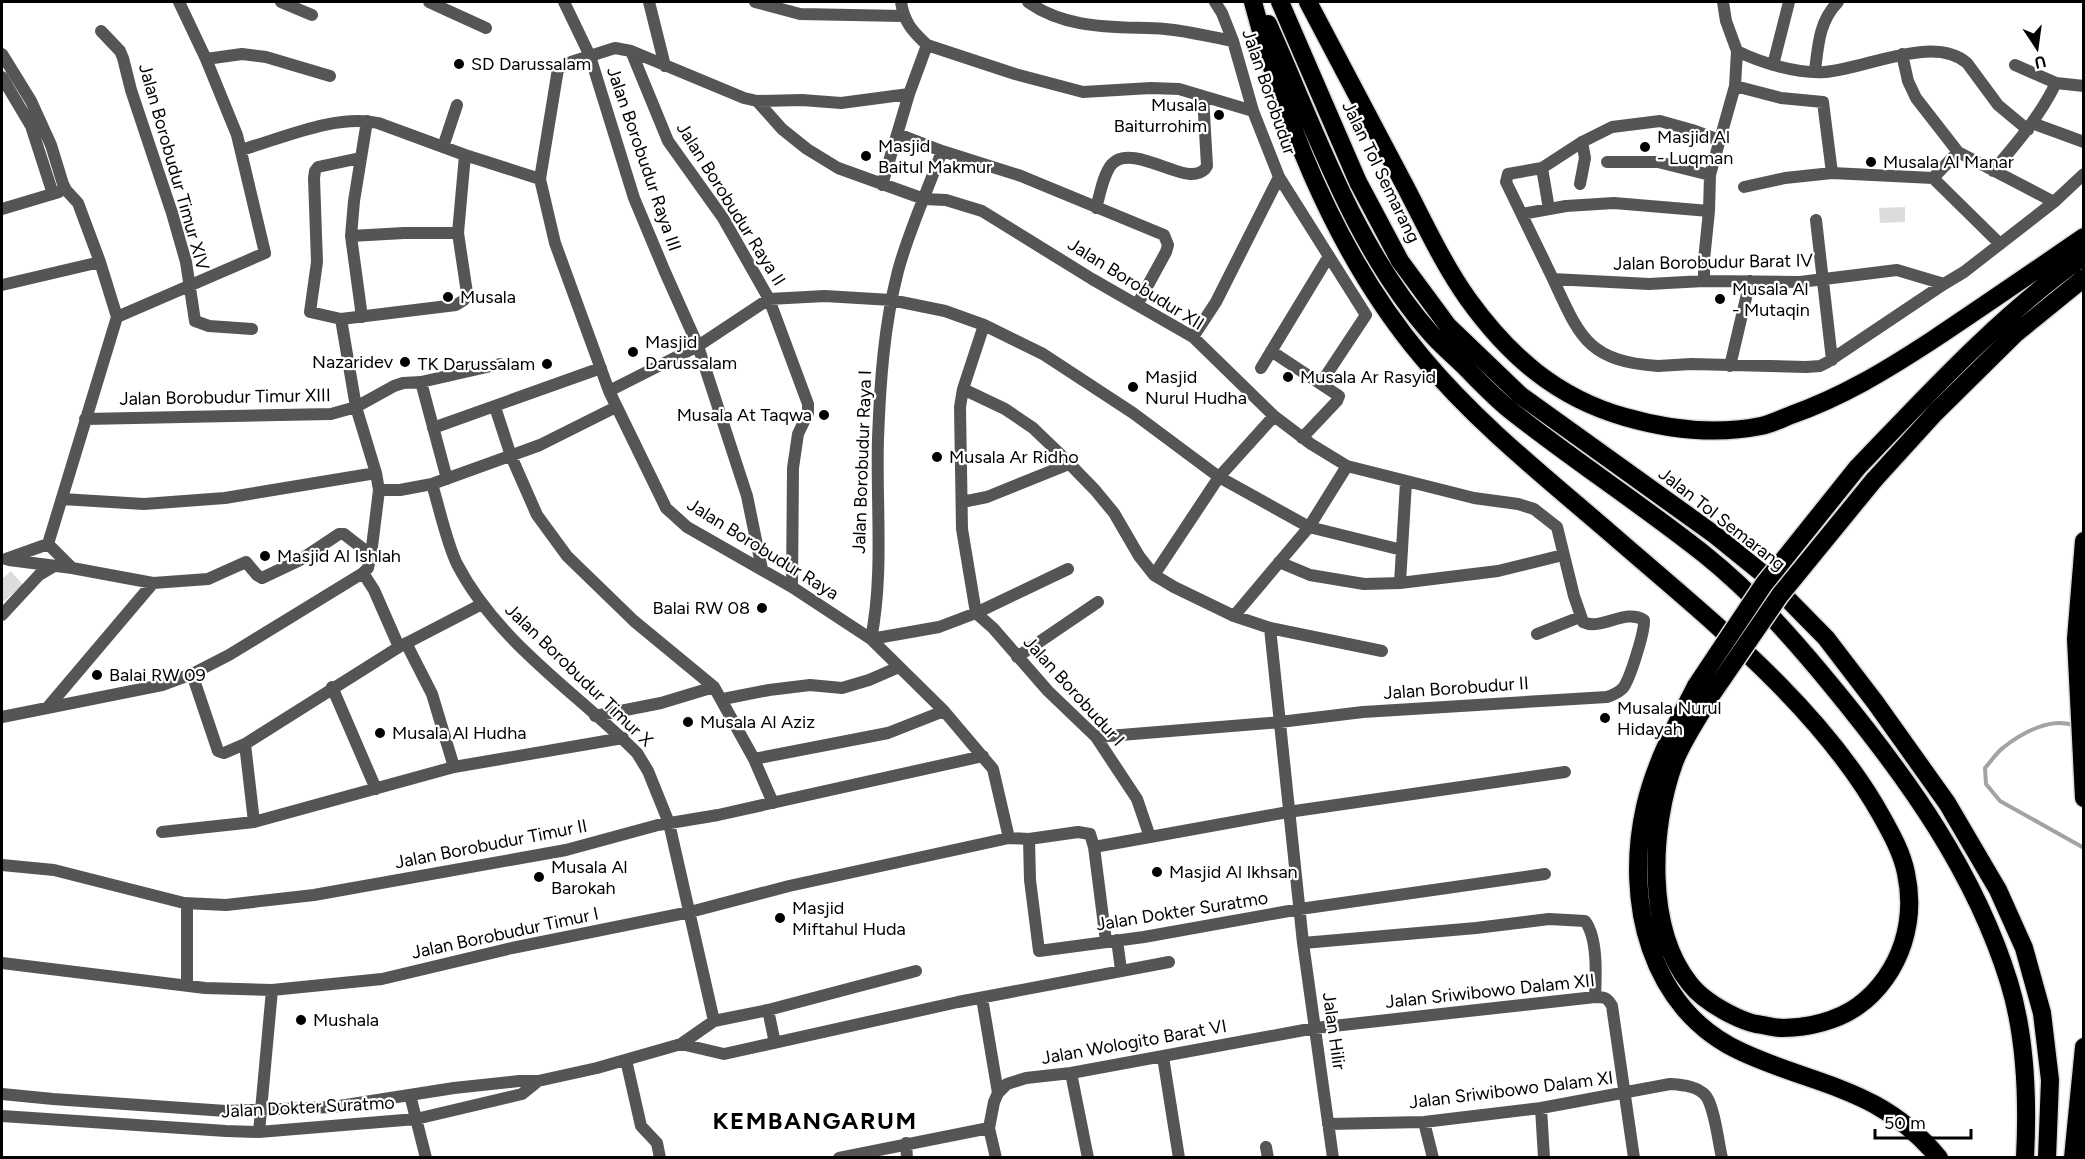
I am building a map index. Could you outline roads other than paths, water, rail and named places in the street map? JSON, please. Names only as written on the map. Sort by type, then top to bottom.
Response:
[{"type":"highway","points":[[1253,2],[1270,65],[1327,209],[1370,285],[1419,354],[1467,409],[1758,665],[1815,723],[1867,790],[1895,840],[1906,874],[1909,923],[1899,955],[1878,989],[1854,1009],[1822,1023],[1782,1028],[1747,1022],[1715,1007],[1691,986],[1676,962],[1661,917],[1656,868],[1662,811],[1675,762],[1704,690],[1780,595],[1874,480],[1935,413],[2015,334],[2084,278]]},
{"type":"highway","points":[[1258,2],[1338,186],[1384,271],[1433,336],[1507,408],[1705,555],[1763,606],[1886,752],[1946,840],[1998,948],[2010,986],[2019,1029],[2026,1097],[2025,1158]]},
{"type":"highway","name":"Jalan Tol Semarang","points":[[1280,2],[1358,182],[1400,261],[1448,326],[1520,395],[1715,535],[1762,573],[1826,638],[1947,803],[1998,890],[2024,948],[2042,1013],[2050,1080],[2047,1158]]},
{"type":"highway","points":[[1308,2],[1438,249],[1467,298],[1502,342],[1526,365],[1571,396],[1609,413],[1656,426],[1710,431],[1763,426],[1813,408],[1859,386],[1901,360],[2084,237]]},
{"type":"highway","points":[[1939,1158],[1925,1141],[1900,1119],[1877,1105],[1848,1090],[1742,1052],[1707,1032],[1684,1010],[1660,972],[1642,921],[1638,864],[1645,808],[1661,755],[1704,690],[1764,584],[1857,468],[1921,401],[1998,326],[2084,256]]},
{"type":"highway","points":[[2084,542],[2076,639],[2084,798]]},
{"type":"highway","points":[[2073,1158],[2084,1047]]},
{"type":"street","name":"Jalan Borobudur Timur XIV","points":[[117,317],[265,253],[237,135],[206,59],[179,2]]},
{"type":"street","points":[[281,2],[312,15]]},
{"type":"street","points":[[429,2],[486,28]]},
{"type":"street","name":"Jalan Borobudur Raya III","points":[[564,2],[590,56],[634,198],[698,346],[747,496],[762,569]]},
{"type":"street","points":[[649,2],[664,66]]},
{"type":"street","points":[[755,2],[800,14],[903,16]]},
{"type":"street","points":[[901,2],[903,16],[914,33],[927,45],[1015,74],[1083,92],[1151,88],[1179,89],[1253,111]]},
{"type":"street","points":[[1028,2],[1072,23],[1121,29],[1167,30],[1233,41]]},
{"type":"street","name":"Jalan Borobudur","points":[[1215,2],[1233,41],[1253,111],[1279,177],[1366,315],[1321,383]]},
{"type":"street","points":[[1704,281],[1710,175],[1735,86],[1737,51],[1726,21],[1723,2]]},
{"type":"street","points":[[1773,65],[1789,2]]},
{"type":"street","points":[[1815,71],[1821,28],[1838,2]]},
{"type":"street","name":"Jalan Borobudur Timur XIV","points":[[101,31],[120,51],[123,58],[131,90],[172,213],[190,285]]},
{"type":"street","points":[[882,185],[909,94],[927,45]]},
{"type":"street","points":[[590,56],[615,48],[631,51],[744,98],[757,101],[802,100],[841,103],[909,94]]},
{"type":"street","name":"Jalan Borobudur Raya II","points":[[631,51],[668,141],[723,218],[769,299],[808,404],[808,413],[798,434],[793,468],[792,587]]},
{"type":"street","points":[[1737,51],[1773,65],[1824,72],[1864,65],[1902,54],[1943,53],[1962,58],[1998,105],[2030,126],[2084,142]]},
{"type":"street","points":[[2,54],[31,100],[51,145],[66,190],[78,203],[117,317],[48,544]]},
{"type":"street","points":[[206,59],[242,54],[267,57],[330,76]]},
{"type":"street","points":[[1902,54],[1908,81],[1916,98],[1958,152],[2054,202]]},
{"type":"street","name":"Jalan Borobudur Raya","points":[[590,56],[558,69],[540,179],[555,243],[609,391],[666,508],[687,528],[792,587],[871,639],[944,711],[993,769],[1008,838]]},
{"type":"street","points":[[2015,64],[2056,83],[2084,86]]},
{"type":"street","points":[[2,76],[31,126],[53,194]]},
{"type":"street","points":[[1993,171],[2030,126],[2056,83]]},
{"type":"street","points":[[1735,86],[1781,98],[1823,102],[1832,173]]},
{"type":"street","points":[[1096,208],[1108,169],[1113,162],[1121,159],[1156,163],[1191,175],[1205,170],[1207,166],[1203,96]]},
{"type":"street","name":"Jalan Borobudur XII","points":[[757,101],[782,129],[807,150],[838,168],[924,199],[946,200],[982,211],[1193,337],[1274,416],[1302,438],[1347,466],[1474,498],[1518,504],[1534,509],[1557,527],[1563,555]]},
{"type":"street","points":[[443,147],[458,105]]},
{"type":"street","points":[[241,150],[341,120],[367,121],[540,179]]},
{"type":"street","points":[[362,317],[351,236],[360,158],[367,121]]},
{"type":"street","points":[[1717,145],[1692,130],[1660,121],[1612,127],[1582,142],[1542,168],[1512,173],[1506,177],[1506,182],[1581,336],[1597,350],[1608,356],[1644,365],[1820,366],[1964,272],[2054,202],[2084,174]]},
{"type":"street","points":[[898,134],[942,151],[1021,176],[1164,235],[1167,240],[1166,252],[1137,305]]},
{"type":"street","points":[[1580,184],[1585,158],[1582,142]]},
{"type":"street","name":"Jalan Borobudur Raya I","points":[[871,639],[879,526],[878,439],[885,343],[891,300],[899,268],[942,151]]},
{"type":"street","points":[[1933,178],[1958,152]]},
{"type":"street","points":[[360,158],[318,166],[314,178],[317,262],[310,312],[341,319],[456,305],[464,300],[467,293],[458,233],[465,155]]},
{"type":"street","points":[[1607,162],[1658,162],[1710,175]]},
{"type":"street","points":[[1542,168],[1549,197],[1549,209]]},
{"type":"street","points":[[1744,187],[1785,178],[1832,173],[1872,173],[1933,178],[2000,244]]},
{"type":"street","points":[[1193,337],[1216,302],[1279,177]]},
{"type":"street","points":[[2,209],[66,190]]},
{"type":"street","points":[[1522,214],[1614,202],[1709,211]]},
{"type":"street","points":[[1816,220],[1832,360]]},
{"type":"street","points":[[351,236],[458,233]]},
{"type":"street","points":[[1261,368],[1329,256]]},
{"type":"street","points":[[2,285],[100,262]]},
{"type":"street","name":"Jalan Borobudur Barat IV","points":[[1552,279],[1649,284],[1704,281],[1800,282],[1897,270],[1944,284]]},
{"type":"street","points":[[1730,366],[1750,281]]},
{"type":"street","points":[[190,285],[195,321],[209,326],[252,329]]},
{"type":"street","points":[[609,391],[698,346],[769,299],[825,296],[891,300],[945,311],[984,325],[1043,354],[1133,413],[1219,477],[1309,527],[1401,550]]},
{"type":"street","points":[[2,717],[162,686],[192,674],[229,655],[368,568],[379,490],[356,407],[341,319]]},
{"type":"street","points":[[976,613],[962,529],[960,406],[963,389],[984,325]]},
{"type":"street","points":[[1271,351],[1337,394],[1339,398],[1302,438]]},
{"type":"street","name":"Jalan Borobudur Timur XIII","points":[[85,418],[331,414],[356,407],[394,386],[500,364]]},
{"type":"street","points":[[433,428],[601,368]]},
{"type":"street","points":[[421,382],[447,479]]},
{"type":"street","points":[[963,389],[1005,409],[1033,428],[1070,464],[1114,513],[1139,556],[1154,575],[1234,616],[1270,628],[1382,651]]},
{"type":"street","points":[[495,407],[511,456],[537,515],[567,556],[634,621],[714,687],[723,699],[754,759],[773,803]]},
{"type":"street","points":[[379,490],[400,490],[447,479],[540,445],[616,407]]},
{"type":"street","points":[[1154,575],[1219,477],[1274,416]]},
{"type":"street","points":[[962,502],[987,497],[1070,464]]},
{"type":"street","points":[[1234,616],[1309,527],[1347,466]]},
{"type":"street","points":[[62,499],[144,504],[225,498],[376,473]]},
{"type":"street","points":[[1400,583],[1406,482]]},
{"type":"street","name":"Jalan Borobudur Timur X","points":[[432,484],[456,562],[482,604],[534,661],[638,753],[648,771],[669,823],[714,1021]]},
{"type":"street","points":[[4,560],[72,568],[153,583],[208,579],[246,562],[262,578],[300,560],[342,534],[371,555]]},
{"type":"street","points":[[4,560],[48,544]]},
{"type":"street","points":[[48,544],[72,568]]},
{"type":"street","points":[[1279,562],[1310,575],[1364,584],[1400,583],[1498,571],[1563,555],[1580,617],[1538,634]]},
{"type":"street","points":[[2,615],[39,575],[54,566]]},
{"type":"street","points":[[871,639],[939,627],[976,613],[1068,569]]},
{"type":"street","points":[[363,573],[432,694],[453,767]]},
{"type":"street","points":[[48,707],[153,583]]},
{"type":"street","points":[[1017,657],[1098,602]]},
{"type":"street","points":[[192,674],[218,751],[224,753],[245,744],[332,687],[403,645],[482,604]]},
{"type":"street","name":"Jalan Borobudur I","points":[[976,613],[993,628],[1048,691],[1096,737],[1137,799],[1150,837]]},
{"type":"street","name":"Jalan Borobudur II","points":[[1096,737],[1281,722],[1363,712],[1607,697],[1622,689],[1628,681],[1642,638],[1644,620],[1632,616],[1588,624],[1580,617]]},
{"type":"street","points":[[1270,628],[1299,909]]},
{"type":"street","points":[[723,699],[810,685],[842,688],[899,668]]},
{"type":"street","points":[[332,687],[376,789]]},
{"type":"street","points":[[595,716],[661,703],[714,687]]},
{"type":"street","points":[[754,759],[888,734],[944,711]]},
{"type":"street","points":[[162,831],[254,822],[453,767],[622,738]]},
{"type":"street","points":[[245,744],[254,822]]},
{"type":"street","name":"Jalan Borobudur Timur II","points":[[2,865],[54,870],[187,903],[226,905],[314,895],[566,850],[669,823],[773,803],[983,756]]},
{"type":"street","points":[[1121,970],[1112,941],[1094,847],[1288,812],[1565,772]]},
{"type":"street","name":"Jalan Borobudur Timur I","points":[[2,963],[187,986],[272,990],[382,979],[512,948],[690,912],[789,886],[1008,838],[1084,832],[1090,834],[1094,847]]},
{"type":"street","name":"Jalan Dokter Suratmo","points":[[1029,838],[1030,880],[1038,950],[1043,951],[1299,909],[1545,874]]},
{"type":"street","points":[[187,903],[187,986]]},
{"type":"street","name":"Jalan Hilir","points":[[1299,909],[1333,1158]]},
{"type":"street","points":[[1303,943],[1550,920],[1585,921],[1592,936],[1596,972],[1595,997]]},
{"type":"street","name":"Jalan Dokter Suratmo","points":[[681,1044],[724,1054],[982,998],[1169,962]]},
{"type":"street","name":"Jalan Dokter Suratmo","points":[[2,1094],[226,1111],[333,1107],[508,1082],[538,1081],[681,1044],[714,1021],[768,1010],[916,971]]},
{"type":"street","points":[[259,1132],[272,990]]},
{"type":"street","name":"Jalan Sriwibowo Dalam XII","points":[[1316,1028],[1604,997],[1612,1006],[1623,1094]]},
{"type":"street","points":[[982,998],[998,1093],[989,1128],[996,1158]]},
{"type":"street","points":[[768,1010],[775,1043]]},
{"type":"street","name":"Jalan Wologito Barat VI","points":[[998,1093],[1007,1084],[1026,1078],[1071,1073],[1316,1028]]},
{"type":"street","points":[[1163,1057],[1179,1158]]},
{"type":"street","points":[[626,1060],[641,1126],[657,1143],[660,1158]]},
{"type":"street","points":[[1071,1073],[1088,1158]]},
{"type":"street","name":"Jalan Dokter Suratmo","points":[[2,1116],[259,1132],[416,1119],[522,1094],[538,1081]]},
{"type":"street","name":"Jalan Sriwibowo Dalam XI","points":[[1328,1124],[1424,1122],[1541,1108],[1670,1084],[1683,1085],[1705,1094],[1710,1104],[1722,1158]]},
{"type":"street","points":[[2,1094],[2,1111]]},
{"type":"street","points":[[1623,1094],[1634,1158]]},
{"type":"street","points":[[410,1095],[426,1158]]},
{"type":"street","points":[[1541,1108],[1544,1158]]},
{"type":"street","points":[[1424,1122],[1433,1158]]},
{"type":"street","points":[[839,1158],[989,1128]]},
{"type":"street","points":[[906,1143],[907,1158]]},
{"type":"waterway","points":[[2075,726],[2066,723],[2047,725],[2011,742],[1999,751],[1985,768],[1986,784],[2000,801],[2084,848]]},
{"type":"place","name":"SD Darussalam","points":[[459,64]]},
{"type":"place","name":"Musala Baiturrohim","points":[[1219,115]]},
{"type":"place","name":"Masjid Al - Luqman","points":[[1645,147]]},
{"type":"place","name":"Masjid Baitul Makmur","points":[[866,156]]},
{"type":"place","name":"Musala Al Manar","points":[[1871,162]]},
{"type":"place","name":"Musala","points":[[448,297]]},
{"type":"place","name":"Musala Al - Mutaqin","points":[[1720,299]]},
{"type":"place","name":"Masjid Darussalam","points":[[633,352]]},
{"type":"place","name":"Nazaridev","points":[[405,362]]},
{"type":"place","name":"TK Darussalam","points":[[547,364]]},
{"type":"place","name":"Musala Ar Rasyid","points":[[1288,377]]},
{"type":"place","name":"Masjid Nurul Hudha","points":[[1133,387]]},
{"type":"place","name":"Musala At Taqwa","points":[[824,415]]},
{"type":"place","name":"Musala Ar Ridho","points":[[937,457]]},
{"type":"place","name":"Masjid Al Ishlah","points":[[265,556]]},
{"type":"place","name":"Balai RW 08","points":[[762,608]]},
{"type":"place","name":"Balai RW 09","points":[[97,675]]},
{"type":"place","name":"Musala Nurul Hidayah","points":[[1605,718]]},
{"type":"place","name":"Musala Al Aziz","points":[[688,722]]},
{"type":"place","name":"Musala Al Hudha","points":[[380,733]]},
{"type":"place","name":"Masjid Al Ikhsan","points":[[1157,872]]},
{"type":"place","name":"Musala Al Barokah","points":[[539,877]]},
{"type":"place","name":"Masjid Miftahul Huda","points":[[780,918]]},
{"type":"place","name":"Mushala","points":[[301,1020]]},
{"type":"district","name":"KEMBANGARUM","points":[[815,1120]]}]
